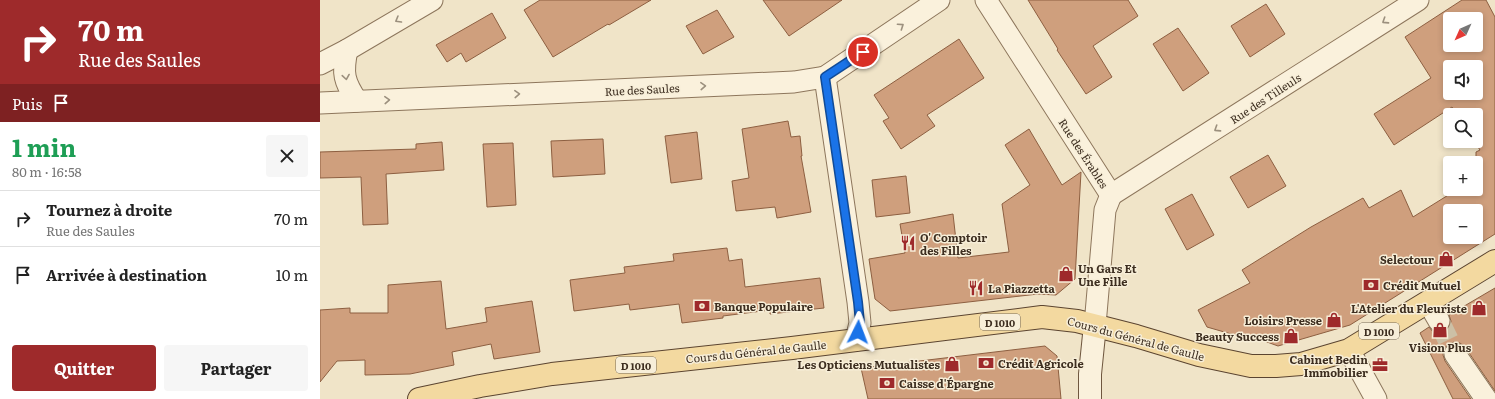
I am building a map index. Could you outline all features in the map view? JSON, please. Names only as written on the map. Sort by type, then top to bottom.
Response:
[{"type":"main road","name":"Cours du Général de Gaulle","points":[[419,399],[480,386],[552,374],[856,340],[1042,317],[1077,321],[1095,325],[1199,355],[1251,366],[1301,364],[1349,350],[1495,262]]},
{"type":"street","points":[[320,64],[347,50],[432,0]]},
{"type":"street","name":"Rue des Saules","points":[[320,103],[794,82],[825,77],[939,0]]},
{"type":"street","name":"Rue des Érables","points":[[986,0],[1111,195],[1105,210],[1095,325]]},
{"type":"street","name":"Rue des Tilleuls","points":[[1111,195],[1418,0]]},
{"type":"street","points":[[347,50],[344,64],[345,81],[357,101]]},
{"type":"street","points":[[825,77],[858,302],[860,323],[856,340]]},
{"type":"street","points":[[1428,302],[1439,321]]},
{"type":"street","points":[[1090,399],[1090,374],[1095,325]]},
{"type":"street","points":[[1349,350],[1376,399]]},
{"type":"street","points":[[1456,354],[1486,399]]},
{"type":"building","points":[[540,0],[651,0],[553,57],[524,10]]},
{"type":"building","points":[[763,0],[842,0],[789,36]]},
{"type":"building","points":[[1028,0],[1128,0],[1138,16],[1093,46],[1112,77],[1086,94],[1057,50],[1058,49]]},
{"type":"building","points":[[1462,0],[1486,0],[1495,17],[1495,234],[1483,242],[1483,204],[1443,204],[1443,244],[1479,244],[1350,325],[1278,346],[1245,334],[1245,338],[1207,327],[1198,310],[1250,283],[1242,270],[1311,227],[1363,198],[1369,208],[1401,190],[1413,217],[1447,196],[1483,196],[1483,156],[1476,156],[1476,152],[1480,150],[1479,148],[1483,148],[1483,108],[1443,108],[1443,113],[1394,145],[1374,114],[1431,78],[1405,37],[1443,12],[1443,52],[1483,52],[1483,12],[1444,12]]},
{"type":"building","points":[[1266,4],[1285,34],[1250,57],[1231,26]]},
{"type":"building","points":[[717,10],[734,37],[703,54],[686,26]]},
{"type":"building","points":[[492,13],[506,38],[466,62],[461,53],[447,62],[436,45]]},
{"type":"building","points":[[1178,28],[1209,73],[1183,91],[1153,44]]},
{"type":"building","points":[[959,39],[984,78],[927,115],[935,126],[901,149],[883,121],[889,118],[874,95]]},
{"type":"building","points":[[788,121],[791,137],[800,136],[801,156],[811,212],[777,218],[775,207],[736,211],[732,181],[749,178],[742,129]]},
{"type":"building","points":[[1029,129],[1062,185],[1081,172],[1075,279],[1056,295],[1038,294],[890,311],[875,299],[869,259],[905,253],[900,224],[953,214],[958,258],[1009,252],[1002,204],[1030,185],[1005,145]]},
{"type":"building","points":[[697,132],[702,179],[671,183],[665,136]]},
{"type":"building","points":[[603,139],[605,174],[553,177],[551,141]]},
{"type":"building","points":[[442,142],[444,170],[386,174],[388,224],[363,225],[361,177],[320,178],[320,152],[416,149],[416,144]]},
{"type":"building","points":[[513,143],[516,205],[487,207],[483,144]]},
{"type":"building","points":[[1268,155],[1286,186],[1248,208],[1230,177]]},
{"type":"building","points":[[906,176],[910,213],[876,217],[872,180]]},
{"type":"building","points":[[1192,194],[1214,235],[1187,250],[1165,209]]},
{"type":"building","points":[[727,248],[729,261],[742,259],[745,287],[820,278],[824,308],[770,314],[770,310],[682,323],[679,304],[630,310],[629,304],[574,311],[570,280],[625,273],[624,267],[674,261],[673,254]]},
{"type":"building","points":[[441,281],[446,329],[487,322],[485,308],[532,301],[540,352],[494,359],[491,344],[452,352],[454,365],[410,374],[365,375],[365,360],[337,361],[320,382],[320,310],[350,308],[350,313],[388,313],[388,285]]},
{"type":"building","points":[[1495,288],[1495,391],[1465,347],[1460,343],[1454,342],[1448,344],[1444,349],[1443,355],[1445,361],[1471,399],[1453,399],[1420,333],[1429,327],[1433,332],[1439,333],[1445,331],[1450,327],[1451,321],[1449,315]]},
{"type":"building","points":[[1045,346],[1057,356],[1061,399],[868,399],[861,368]]},
{"type":"tunnel","points":[[1439,321],[1455,354]]},
{"type":"place","name":"O' Comptoir des Filles","points":[[908,243]]},
{"type":"place","name":"Selectour","points":[[1446,259]]},
{"type":"place","name":"Un Gars Et Une Fille","points":[[1066,274]]},
{"type":"place","name":"Crédit Mutuel","points":[[1371,285]]},
{"type":"place","name":"La Piazzetta","points":[[976,288]]},
{"type":"place","name":"Banque Populaire","points":[[702,306]]},
{"type":"place","name":"L'Atelier du Fleuriste","points":[[1479,308]]},
{"type":"place","name":"Loisirs Presse","points":[[1334,320]]},
{"type":"place","name":"Vision Plus","points":[[1440,330]]},
{"type":"place","name":"Beauty Success","points":[[1291,336]]},
{"type":"place","name":"Crédit Agricole","points":[[986,363]]},
{"type":"place","name":"Les Opticiens Mutualistes","points":[[952,364]]},
{"type":"place","name":"Cabinet Bedin Immobilier","points":[[1380,365]]},
{"type":"place","name":"Caisse d'Épargne","points":[[887,383]]},
{"type":"route","points":[[858,332],[860,323],[858,302],[825,77],[863,52]]}]
